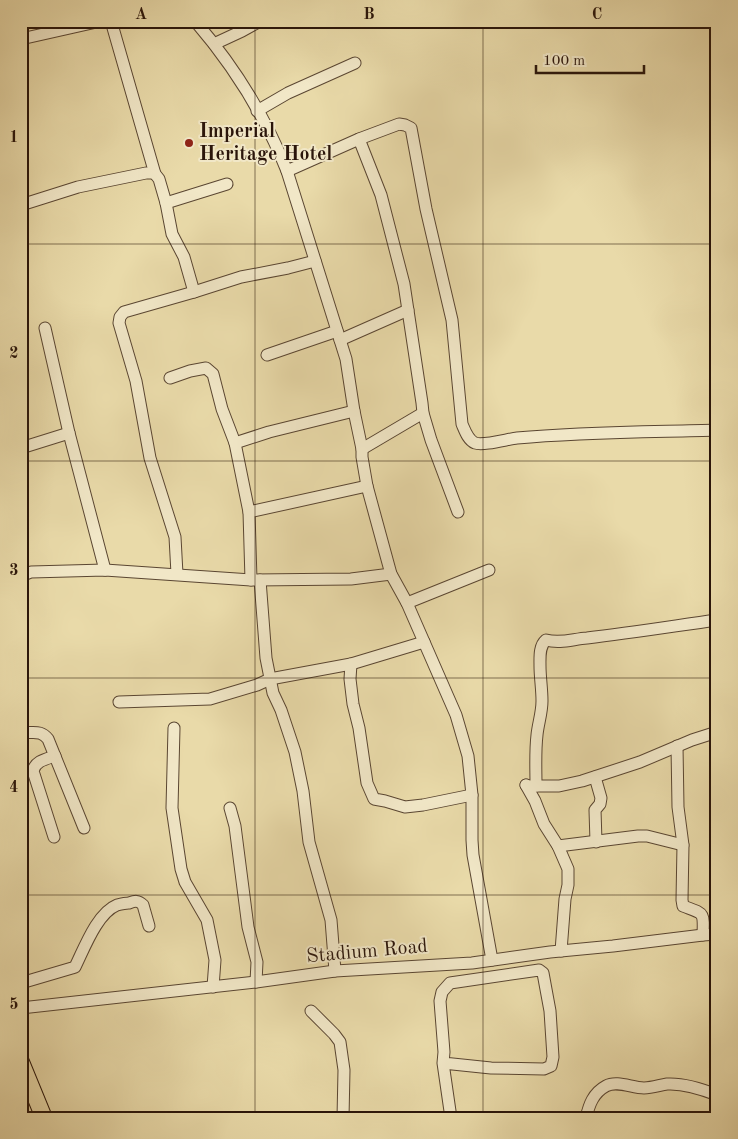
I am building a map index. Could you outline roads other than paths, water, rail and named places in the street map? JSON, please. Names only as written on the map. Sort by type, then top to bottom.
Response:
[{"type":"highway","points":[[21,1062],[44,1118]]},
{"type":"street","points":[[21,39],[101,21]]},
{"type":"street","points":[[111,21],[155,174],[159,179],[166,203],[172,234],[184,257],[194,292]]},
{"type":"street","points":[[194,21],[231,66],[276,144],[287,171],[346,359],[367,486],[391,574],[407,603],[456,715],[468,756],[472,795],[473,855],[492,960]]},
{"type":"street","points":[[214,44],[260,21]]},
{"type":"street","points":[[257,110],[288,93],[355,64]]},
{"type":"street","points":[[287,171],[359,139],[399,124],[411,128],[426,209],[452,320],[462,424],[468,437],[475,443],[546,436],[717,430]]},
{"type":"street","points":[[359,139],[381,195],[404,284],[423,413],[458,512]]},
{"type":"street","points":[[21,205],[78,187],[146,173],[152,172],[155,174]]},
{"type":"street","points":[[166,203],[227,184]]},
{"type":"street","points":[[177,574],[175,537],[150,458],[136,381],[120,317],[124,312],[241,277],[315,261]]},
{"type":"street","points":[[267,355],[339,336],[408,310]]},
{"type":"street","points":[[45,328],[69,433],[105,570]]},
{"type":"street","points":[[170,378],[199,368],[209,370],[213,374],[222,409],[235,443],[250,512],[255,580],[266,658],[273,693],[282,710],[295,752],[303,791],[309,842],[331,920],[335,971]]},
{"type":"street","points":[[235,443],[269,432],[354,411]]},
{"type":"street","points":[[362,449],[423,413]]},
{"type":"street","points":[[21,448],[69,433]]},
{"type":"street","points":[[250,512],[367,486]]},
{"type":"street","points":[[21,576],[31,572],[105,570],[255,580],[351,579],[391,574]]},
{"type":"street","points":[[407,603],[489,570]]},
{"type":"street","points":[[536,786],[537,735],[542,704],[540,651],[544,641],[561,642],[717,620]]},
{"type":"street","points":[[119,702],[210,699],[257,685],[270,679],[351,664],[424,642]]},
{"type":"street","points":[[351,664],[350,679],[353,704],[359,728],[367,783],[374,799],[405,807],[472,795]]},
{"type":"street","points":[[174,728],[172,808],[181,869],[193,898],[207,920],[215,960],[213,987]]},
{"type":"street","points":[[21,732],[40,732],[48,739],[84,828]]},
{"type":"street","points":[[561,951],[568,869],[526,785],[570,784],[640,762],[717,732]]},
{"type":"street","points":[[677,746],[678,807],[683,845],[682,906],[700,913],[703,918],[703,935]]},
{"type":"street","points":[[54,837],[33,771],[34,766],[38,763],[55,756]]},
{"type":"street","points":[[595,777],[600,798],[600,804],[595,810],[596,842]]},
{"type":"street","points":[[230,808],[236,826],[248,926],[257,962],[256,982]]},
{"type":"street","points":[[558,846],[638,836],[647,836],[683,845]]},
{"type":"street","points":[[21,983],[75,966],[92,931],[102,917],[116,905],[141,902],[149,926]]},
{"type":"street","name":"Stadium Road","points":[[21,1008],[256,982],[335,971],[472,963],[717,934]]},
{"type":"street","points":[[443,1064],[491,1068],[544,1069],[550,1066],[553,1057],[550,1011],[542,971],[450,983],[442,992],[440,1001],[444,1052],[443,1064],[450,1118]]},
{"type":"street","points":[[311,1011],[340,1042],[344,1070],[343,1118]]},
{"type":"street","points":[[586,1118],[592,1098],[606,1086],[613,1083],[645,1088],[667,1084],[682,1085],[717,1095]]},
{"type":"place","name":"Imperial Heritage Hotel","points":[[189,143]]}]
